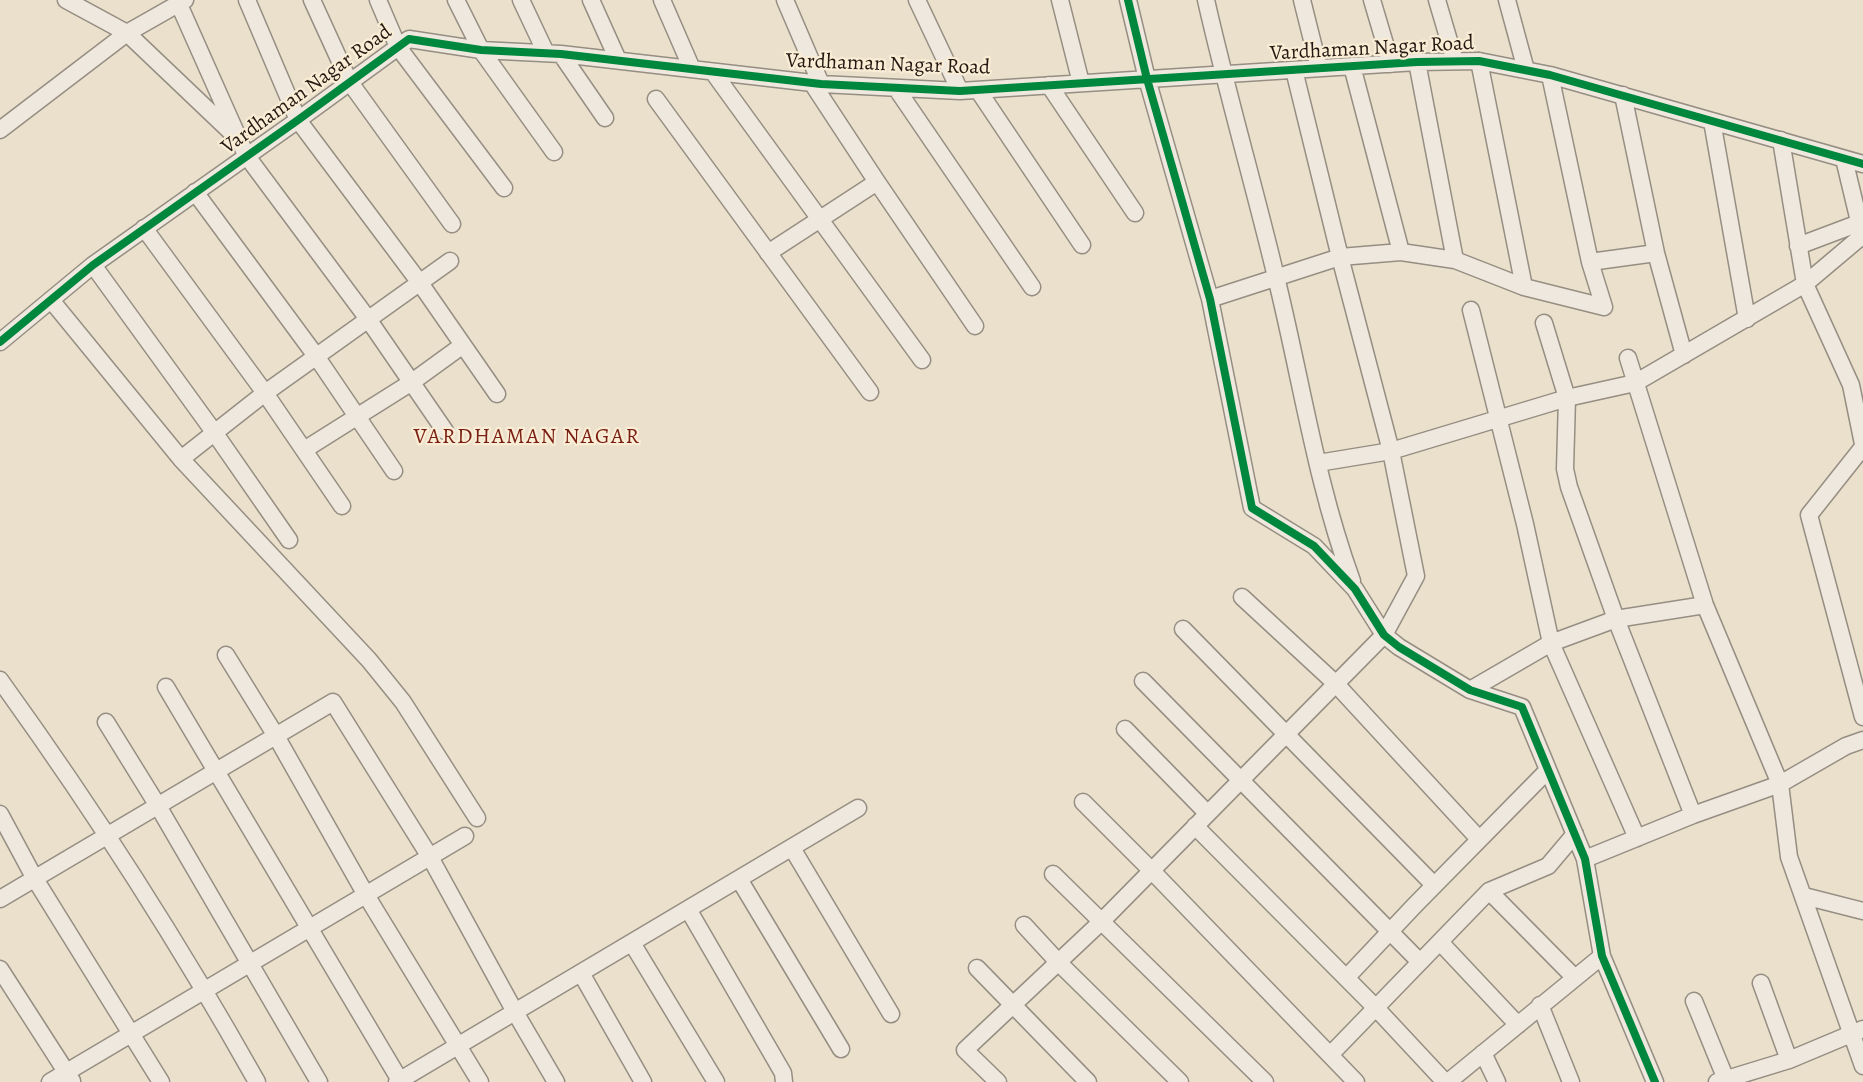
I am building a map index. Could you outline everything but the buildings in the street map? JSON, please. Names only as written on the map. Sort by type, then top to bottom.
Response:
[{"type":"street","name":"Vardhaman Nagar Road","points":[[66,0],[127,33],[238,139]]},
{"type":"street","points":[[247,0],[298,120],[420,284],[497,394]]},
{"type":"street","points":[[312,0],[349,81],[452,224]]},
{"type":"street","points":[[378,0],[398,47],[504,188]]},
{"type":"street","points":[[456,0],[481,50],[554,152]]},
{"type":"street","points":[[521,0],[553,53],[605,118]]},
{"type":"street","points":[[591,0],[618,60]]},
{"type":"street","points":[[662,0],[692,69]]},
{"type":"street","points":[[785,0],[817,83],[877,182],[975,326]]},
{"type":"street","points":[[917,0],[960,91]]},
{"type":"street","points":[[1060,0],[1081,83]]},
{"type":"street","points":[[1128,0],[1147,79],[1210,299],[1252,508],[1314,546],[1355,589],[1384,634],[1399,647],[1470,690],[1522,707],[1585,859],[1602,956],[1655,1082]]},
{"type":"street","points":[[1206,0],[1223,75],[1276,277],[1318,464],[1339,545],[1355,589]]},
{"type":"street","points":[[1302,0],[1319,68]]},
{"type":"street","points":[[1372,0],[1391,64]]},
{"type":"street","points":[[1437,0],[1455,61]]},
{"type":"street","points":[[1507,0],[1526,70]]},
{"type":"street","points":[[0,130],[127,33],[180,1],[246,155],[368,319],[445,431]]},
{"type":"street","name":"Vardhaman Nagar Road","points":[[0,342],[93,265],[409,39],[481,50],[553,53],[817,83],[960,91],[1418,62],[1479,61],[1550,75],[1863,164]]},
{"type":"street","points":[[1479,61],[1524,286]]},
{"type":"street","points":[[1418,62],[1455,260]]},
{"type":"street","points":[[1352,66],[1401,252]]},
{"type":"street","points":[[998,1082],[965,1050],[1101,922],[1384,634],[1416,576],[1391,451],[1294,70]]},
{"type":"street","points":[[714,72],[922,360]]},
{"type":"street","points":[[1210,299],[1340,257],[1401,252],[1455,260],[1524,286],[1604,307],[1590,262],[1550,75]]},
{"type":"street","points":[[1049,85],[1135,213]]},
{"type":"street","points":[[896,88],[1032,287]]},
{"type":"street","points":[[978,90],[1082,245]]},
{"type":"street","points":[[1623,95],[1656,253],[1684,355]]},
{"type":"street","points":[[656,99],[870,392]]},
{"type":"street","points":[[1713,121],[1747,319]]},
{"type":"street","points":[[1781,140],[1805,284],[1851,385],[1863,446],[1809,515],[1863,717]]},
{"type":"street","points":[[1844,159],[1862,233]]},
{"type":"street","points":[[768,253],[877,182]]},
{"type":"street","points":[[195,192],[316,356],[394,471]]},
{"type":"street","points":[[144,228],[265,393],[342,506]]},
{"type":"street","points":[[1318,464],[1391,451],[1567,398],[1635,382],[1805,284],[1862,233]]},
{"type":"street","points":[[1798,246],[1862,233]]},
{"type":"street","points":[[1590,262],[1656,253]]},
{"type":"street","points":[[180,459],[265,393],[450,261]]},
{"type":"street","points":[[93,265],[289,540]]},
{"type":"street","points":[[51,300],[180,459],[369,660],[403,702],[477,818]]},
{"type":"street","points":[[1471,310],[1525,524],[1551,643],[1637,838]]},
{"type":"street","points":[[1544,323],[1567,398],[1564,469],[1616,619],[1694,815]]},
{"type":"street","points":[[304,450],[412,382],[464,345]]},
{"type":"street","points":[[1628,358],[1705,605],[1780,784],[1789,857],[1857,1031],[1863,1066]]},
{"type":"street","points":[[1851,385],[1863,372]]},
{"type":"street","points":[[1242,597],[1335,683],[1479,839]]},
{"type":"street","points":[[1470,690],[1551,643],[1616,619],[1705,605]]},
{"type":"street","points":[[1183,629],[1434,885]]},
{"type":"street","points":[[226,655],[276,736],[366,895],[480,1082]]},
{"type":"street","points":[[0,680],[108,836],[205,990],[257,1082]]},
{"type":"street","points":[[1143,681],[1420,962]]},
{"type":"street","points":[[166,687],[399,1081],[858,808]]},
{"type":"street","points":[[0,899],[333,702],[430,857],[556,1082]]},
{"type":"street","points":[[106,723],[158,806],[319,1082]]},
{"type":"street","points":[[1125,729],[1201,819],[1346,978],[1446,1082],[1602,956]]},
{"type":"street","points":[[1585,859],[1694,815],[1780,784],[1846,746],[1863,740]]},
{"type":"street","points":[[1346,978],[1548,770]]},
{"type":"street","points":[[1083,802],[1330,1055],[1348,1080]]},
{"type":"street","points":[[0,814],[35,879],[160,1082]]},
{"type":"street","points":[[1330,1055],[1489,891],[1548,866],[1575,834]]},
{"type":"street","points":[[50,1082],[70,1077],[132,1034],[465,836]]},
{"type":"street","points":[[792,848],[891,1014]]},
{"type":"street","points":[[1053,874],[1265,1082]]},
{"type":"street","points":[[739,879],[841,1049]]},
{"type":"street","points":[[1489,891],[1575,978]]},
{"type":"street","points":[[1804,896],[1863,911]]},
{"type":"street","points":[[688,909],[783,1073],[784,1082]]},
{"type":"street","points":[[1024,925],[1059,963],[1180,1082]]},
{"type":"street","points":[[1440,942],[1518,1025]]},
{"type":"street","points":[[632,943],[716,1082]]},
{"type":"street","points":[[977,968],[1088,1082]]},
{"type":"street","points":[[0,969],[70,1077]]},
{"type":"street","points":[[581,973],[643,1082]]},
{"type":"street","points":[[1761,983],[1789,1060]]},
{"type":"street","points":[[1694,1001],[1724,1081],[1789,1060],[1857,1031]]},
{"type":"street","points":[[1540,1005],[1571,1082]]},
{"type":"street","points":[[1483,1053],[1497,1082]]},
{"type":"cycle path","points":[[1128,0],[1147,79],[1210,299],[1252,508],[1314,546],[1355,589],[1384,635],[1399,647],[1470,690],[1522,707],[1585,859],[1602,956],[1655,1082]]},
{"type":"cycle path","points":[[0,342],[93,265],[409,39],[481,50],[561,54],[821,84],[960,91],[1417,62],[1479,61],[1550,75],[1863,164]]},
{"type":"district","name":"VARDHAMAN NAGAR","points":[[527,438]]}]
